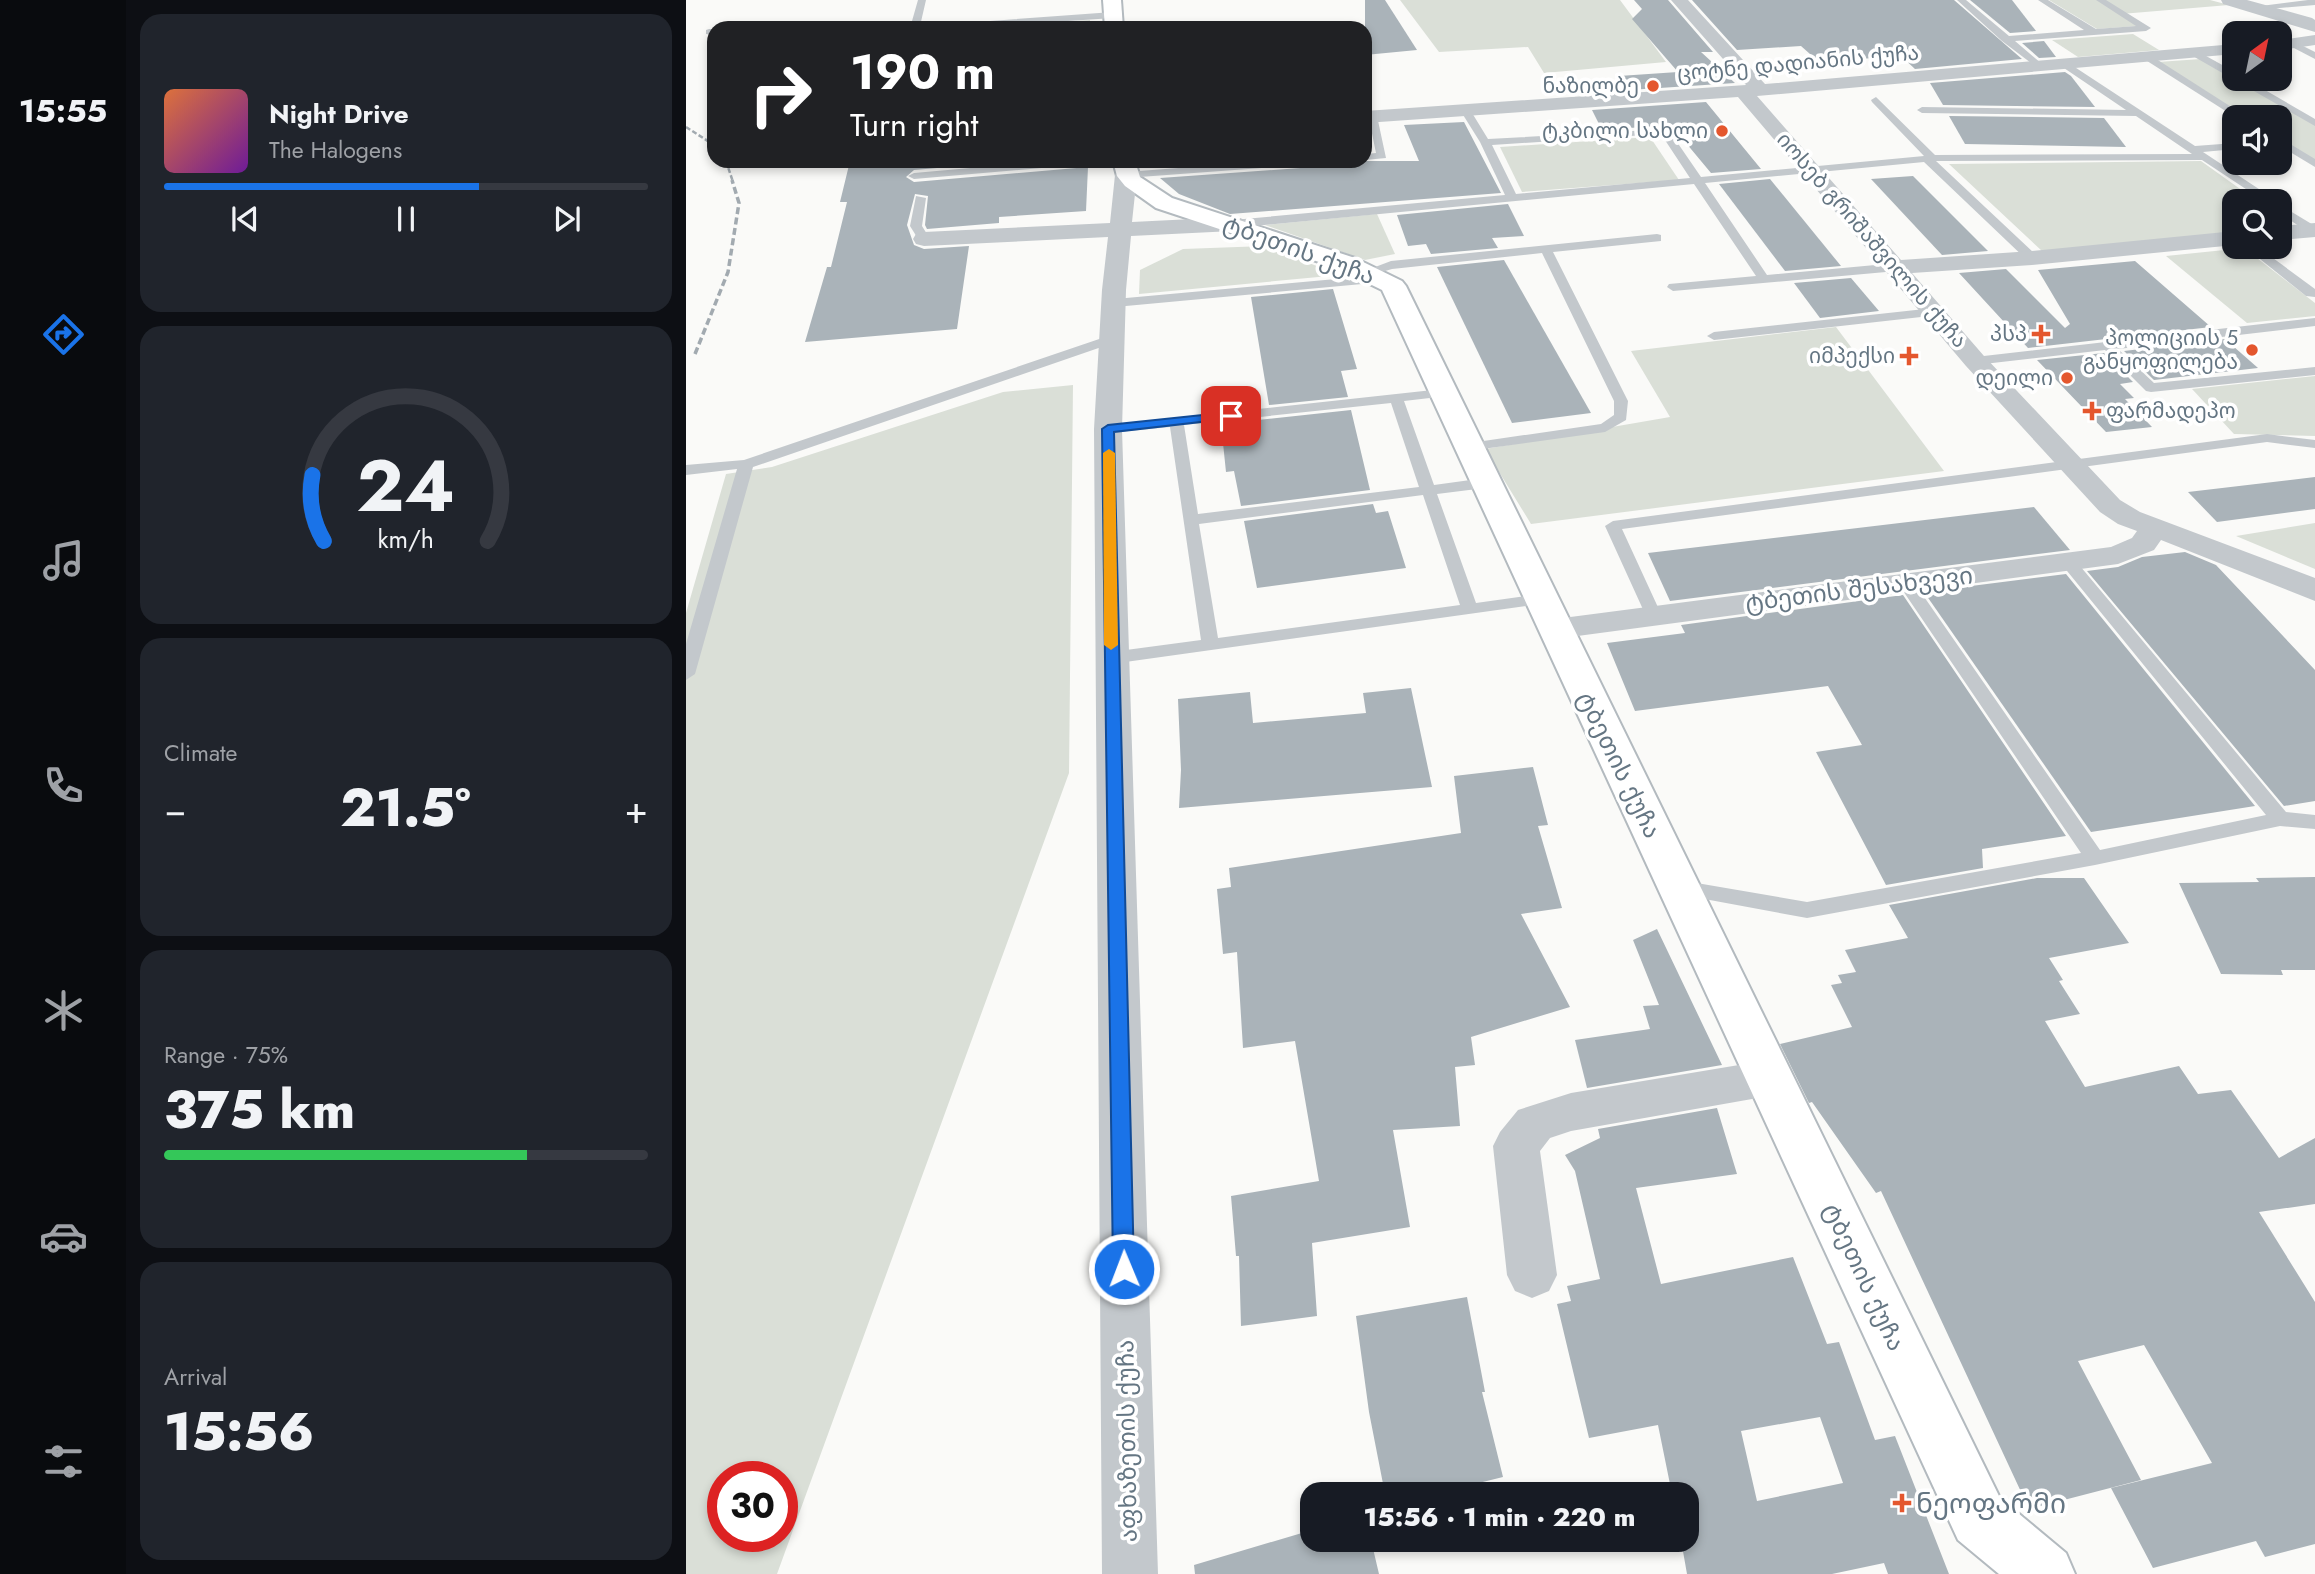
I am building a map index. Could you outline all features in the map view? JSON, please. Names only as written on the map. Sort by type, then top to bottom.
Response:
[{"type":"street","name":"იოსებ გრიშაშვილის ქუჩა","points":[[1679,0],[1812,170],[1975,361],[2067,463],[2110,506],[2129,519],[2290,578],[2315,591]]},
{"type":"street","points":[[2229,0],[2315,27]]},
{"type":"street","points":[[2292,44],[2315,40]]},
{"type":"street","name":"ცოტნე დადიანის ქუჩა","points":[[1372,116],[1751,90],[2222,50]]},
{"type":"street","name":"ტბეთის ქუჩა","points":[[1125,168],[1140,189],[1164,202],[1374,275],[1393,286],[1979,1519],[2045,1574]]},
{"type":"street","name":"აფხაზეთის ქუჩა","points":[[1125,168],[1108,429],[1130,1574]]},
{"type":"street","points":[[924,239],[1233,224]]},
{"type":"street","points":[[2292,232],[2314,230]]},
{"type":"street","points":[[1897,267],[2032,258],[2222,239]]},
{"type":"street","name":"ტბეთის შესახვევი","points":[[1548,614],[1654,616],[2069,563],[2118,555],[2143,544],[2154,529]]},
{"type":"street","points":[[1532,1275],[1516,1146],[1534,1125],[1571,1112],[1769,1078]]},
{"type":"lane","points":[[917,21],[922,0]]},
{"type":"lane","points":[[1962,0],[2039,66]]},
{"type":"lane","points":[[2042,0],[2094,32]]},
{"type":"lane","points":[[2005,39],[2146,28],[2099,0]]},
{"type":"lane","points":[[2257,7],[2315,2]]},
{"type":"lane","points":[[1018,21],[1113,14]]},
{"type":"lane","points":[[2292,47],[2315,56]]},
{"type":"lane","points":[[2194,53],[2222,69]]},
{"type":"lane","points":[[2147,57],[2223,105]]},
{"type":"lane","points":[[2064,64],[2253,189]]},
{"type":"lane","points":[[2260,91],[2315,123]]},
{"type":"lane","points":[[1876,100],[1929,158],[2032,258]]},
{"type":"lane","points":[[1465,110],[1485,142],[1512,198]]},
{"type":"lane","points":[[1922,110],[2138,113]]},
{"type":"lane","points":[[1372,125],[1382,156],[1372,157]]},
{"type":"lane","points":[[1485,142],[1664,131],[1764,279]]},
{"type":"lane","points":[[2194,149],[2222,147]]},
{"type":"lane","points":[[2292,149],[2315,164]]},
{"type":"lane","points":[[1233,224],[1929,158],[2206,157]]},
{"type":"lane","points":[[914,176],[1006,168]]},
{"type":"lane","points":[[920,198],[916,226],[924,239]]},
{"type":"lane","points":[[2292,216],[2314,230]]},
{"type":"lane","points":[[686,470],[746,464],[1113,321],[1374,275],[1391,265],[1657,238]]},
{"type":"lane","points":[[1468,447],[1605,428],[1621,417],[1621,401],[1546,250]]},
{"type":"lane","points":[[2266,259],[2310,293],[2315,293]]},
{"type":"lane","points":[[1673,287],[1897,267]]},
{"type":"lane","points":[[1714,336],[1934,312]]},
{"type":"lane","points":[[1975,361],[2315,322]]},
{"type":"lane","points":[[2108,346],[2151,388],[2315,371]]},
{"type":"lane","points":[[1108,429],[1442,393]]},
{"type":"lane","points":[[1396,398],[1470,609]]},
{"type":"lane","points":[[1176,422],[1210,645]]},
{"type":"lane","points":[[1654,616],[1613,526],[2267,438],[2315,444]]},
{"type":"lane","points":[[686,674],[746,464]]},
{"type":"lane","points":[[1191,520],[1485,483]]},
{"type":"lane","points":[[2069,563],[2280,819]]},
{"type":"lane","points":[[1905,582],[2095,858]]},
{"type":"lane","points":[[1111,659],[1470,609],[1548,614]]},
{"type":"lane","points":[[1678,888],[1807,910],[2095,858],[2280,819],[2315,822]]},
{"type":"shaded area","points":[[1400,0],[1620,0],[1666,62],[1544,73],[1528,47],[1439,52]]},
{"type":"shaded area","points":[[2049,0],[2210,0],[2229,5],[2121,14],[2137,26],[2097,29]]},
{"type":"shaded area","points":[[2133,34],[2159,50],[2078,57],[2052,40]]},
{"type":"shaded area","points":[[2201,59],[2222,71],[2222,91],[2256,91],[2280,105],[2226,105],[2158,62]]},
{"type":"shaded area","points":[[2292,112],[2315,125],[2315,162],[2292,148]]},
{"type":"shaded area","points":[[1650,137],[1679,180],[1522,192],[1500,147]]},
{"type":"shaded area","points":[[2201,161],[2240,189],[2222,189],[2222,233],[2042,251],[1949,164]]},
{"type":"shaded area","points":[[1377,214],[1395,254],[1365,260],[1265,225]]},
{"type":"shaded area","points":[[1265,246],[1340,275],[1139,294],[1140,270],[1183,249]]},
{"type":"shaded area","points":[[2222,250],[2222,259],[2258,259],[2315,303],[2315,316],[2247,323],[2166,256]]},
{"type":"shaded area","points":[[1836,327],[1944,471],[1531,524],[1485,449],[1670,417],[1631,351]]},
{"type":"shaded area","points":[[2315,376],[2315,436],[2234,434],[2192,389]]},
{"type":"shaded area","points":[[1073,385],[1069,773],[798,1516],[798,1461],[707,1461],[707,1552],[785,1552],[777,1574],[686,1574],[686,613],[726,474],[772,467],[1003,392]]},
{"type":"shaded area","points":[[2315,523],[2315,569],[2236,536]]},
{"type":"building","points":[[1365,0],[1385,0],[1417,50],[1372,54],[1372,21],[1365,21]]},
{"type":"building","points":[[1634,0],[1668,0],[1713,52],[1701,52],[1735,83],[1584,93],[1582,88],[1625,86],[1619,76],[1678,72],[1632,19],[1642,9]]},
{"type":"building","points":[[1692,0],[1954,0],[2022,59],[1915,69],[1901,56],[1819,62],[1801,46],[1737,50]]},
{"type":"building","points":[[1970,0],[2012,0],[2036,31],[2010,33]]},
{"type":"building","points":[[2044,41],[2056,57],[2039,58],[2022,43]]},
{"type":"building","points":[[2065,72],[2095,107],[1943,105],[1930,83]]},
{"type":"building","points":[[1706,102],[1761,169],[1711,173],[1671,125],[1602,130],[1592,110]]},
{"type":"building","points":[[1949,116],[2104,118],[2126,147],[1965,144]]},
{"type":"building","points":[[1464,122],[1501,193],[1230,214],[1179,194],[1160,178],[1300,168],[1372,168],[1372,161],[1419,161],[1404,125]]},
{"type":"building","points":[[848,168],[937,168],[914,170],[906,177],[914,182],[1088,168],[1086,211],[999,217],[999,223],[927,229],[925,225],[928,196],[915,194],[907,225],[914,245],[924,249],[969,246],[957,329],[805,342],[827,267],[831,267],[847,202],[840,202]]},
{"type":"building","points":[[1913,176],[1988,251],[1942,255],[1871,179]]},
{"type":"building","points":[[1770,179],[1841,266],[1785,271],[1719,184]]},
{"type":"building","points":[[1508,204],[1524,236],[1492,238],[1498,248],[1431,254],[1426,244],[1408,246],[1397,215]]},
{"type":"building","points":[[1504,260],[1591,413],[1512,423],[1437,267]]},
{"type":"building","points":[[2135,261],[2211,327],[2028,348],[1959,273],[2006,269],[2065,328],[2070,324],[2038,270]]},
{"type":"building","points":[[1851,278],[1879,311],[1820,318],[1794,283]]},
{"type":"building","points":[[1333,289],[1357,369],[1341,371],[1348,397],[1269,405],[1251,297]]},
{"type":"building","points":[[2225,339],[2258,368],[2154,380],[2124,351]]},
{"type":"building","points":[[2104,353],[2133,382],[2120,384],[2134,398],[2125,399],[2152,427],[2106,432],[2037,360]]},
{"type":"building","points":[[1351,410],[1370,490],[1241,506],[1234,471],[1226,472],[1221,424]]},
{"type":"building","points":[[2315,477],[2315,509],[2217,522],[2188,492]]},
{"type":"building","points":[[1373,504],[1376,513],[1388,511],[1406,568],[1257,588],[1244,521]]},
{"type":"building","points":[[2034,507],[2070,550],[1670,601],[1648,553]]},
{"type":"building","points":[[2185,552],[2216,565],[2315,670],[2315,801],[2284,806],[2087,571],[2118,567],[2142,557]]},
{"type":"building","points":[[2066,574],[2255,806],[2091,832],[1924,592]]},
{"type":"building","points":[[1903,595],[2066,836],[1982,849],[1983,868],[1886,885],[1816,752],[1862,745],[1828,686],[1635,711],[1607,643],[1685,633],[1681,625]]},
{"type":"building","points":[[1411,688],[1432,787],[1179,808],[1181,770],[1178,699],[1250,692],[1253,723],[1366,713],[1363,693]]},
{"type":"building","points":[[1533,767],[1548,825],[1538,826],[1562,908],[1521,914],[1570,1007],[1471,1037],[1475,1065],[1455,1067],[1460,1126],[1393,1130],[1410,1227],[1312,1243],[1317,1316],[1241,1326],[1239,1256],[1236,1256],[1231,1196],[1319,1181],[1295,1041],[1243,1048],[1237,952],[1223,954],[1217,889],[1231,887],[1229,868],[1461,833],[1454,776]]},
{"type":"building","points":[[2315,877],[2315,970],[2281,970],[2283,975],[2221,974],[2179,883],[2259,882],[2256,878]]},
{"type":"building","points":[[2037,878],[2084,878],[2129,943],[2049,958],[2063,980],[2059,981],[2080,1014],[2045,1021],[2085,1087],[2179,1066],[2198,1094],[2231,1090],[2279,1158],[2315,1138],[2315,1204],[2259,1212],[2315,1302],[2315,1544],[2265,1557],[2256,1541],[2153,1568],[2111,1488],[2212,1463],[2144,1345],[2078,1361],[2141,1480],[2029,1509],[1881,1191],[1876,1193],[1812,1102],[1809,1103],[1780,1044],[1852,1027],[1831,985],[1842,983],[1838,975],[1856,972],[1845,950],[1908,938],[1889,905]]},
{"type":"building","points":[[1657,929],[1722,1065],[1587,1088],[1575,1040],[1650,1029],[1643,1006],[1659,1005],[1633,940]]},
{"type":"building","points":[[1717,1108],[1737,1174],[1636,1188],[1661,1284],[1793,1257],[1827,1344],[1839,1342],[1875,1440],[1895,1436],[1949,1574],[1888,1574],[1884,1563],[1832,1574],[1687,1574],[1683,1552],[1699,1552],[1699,1482],[1670,1482],[1658,1425],[1589,1438],[1557,1304],[1571,1301],[1567,1286],[1600,1279],[1575,1171],[1565,1155],[1600,1138],[1598,1129]],"holes":[[[1820,1417],[1843,1483],[1757,1501],[1741,1431]]]},
{"type":"building","points":[[1467,1297],[1485,1392],[1482,1392],[1503,1477],[1483,1482],[1383,1482],[1369,1412],[1356,1316]]},
{"type":"building","points":[[1300,1534],[1300,1552],[1374,1552],[1379,1574],[1195,1574],[1194,1565]]},
{"type":"railway","points":[[686,127],[707,140]]},
{"type":"railway","points":[[728,168],[733,182]]},
{"type":"railway","points":[[695,354],[728,272],[739,203],[732,180]]},
{"type":"slow traffic","points":[[1109,453],[1111,645]]},
{"type":"place","name":"ნაზილბე","points":[[1653,86]]},
{"type":"place","name":"ტკბილი სახლი","points":[[1722,131]]},
{"type":"place","name":"პსპ","points":[[2041,334]]},
{"type":"place","name":"პოლიციის 5 განყოფილება","points":[[2252,350]]},
{"type":"place","name":"იმპექსი","points":[[1909,356]]},
{"type":"place","name":"დეილი","points":[[2067,378]]},
{"type":"place","name":"ფარმადეპო","points":[[2092,411]]},
{"type":"place","name":"ნეოფარმი","points":[[1902,1503]]},
{"type":"route","points":[[1124,1269],[1108,429],[1231,416]]}]
